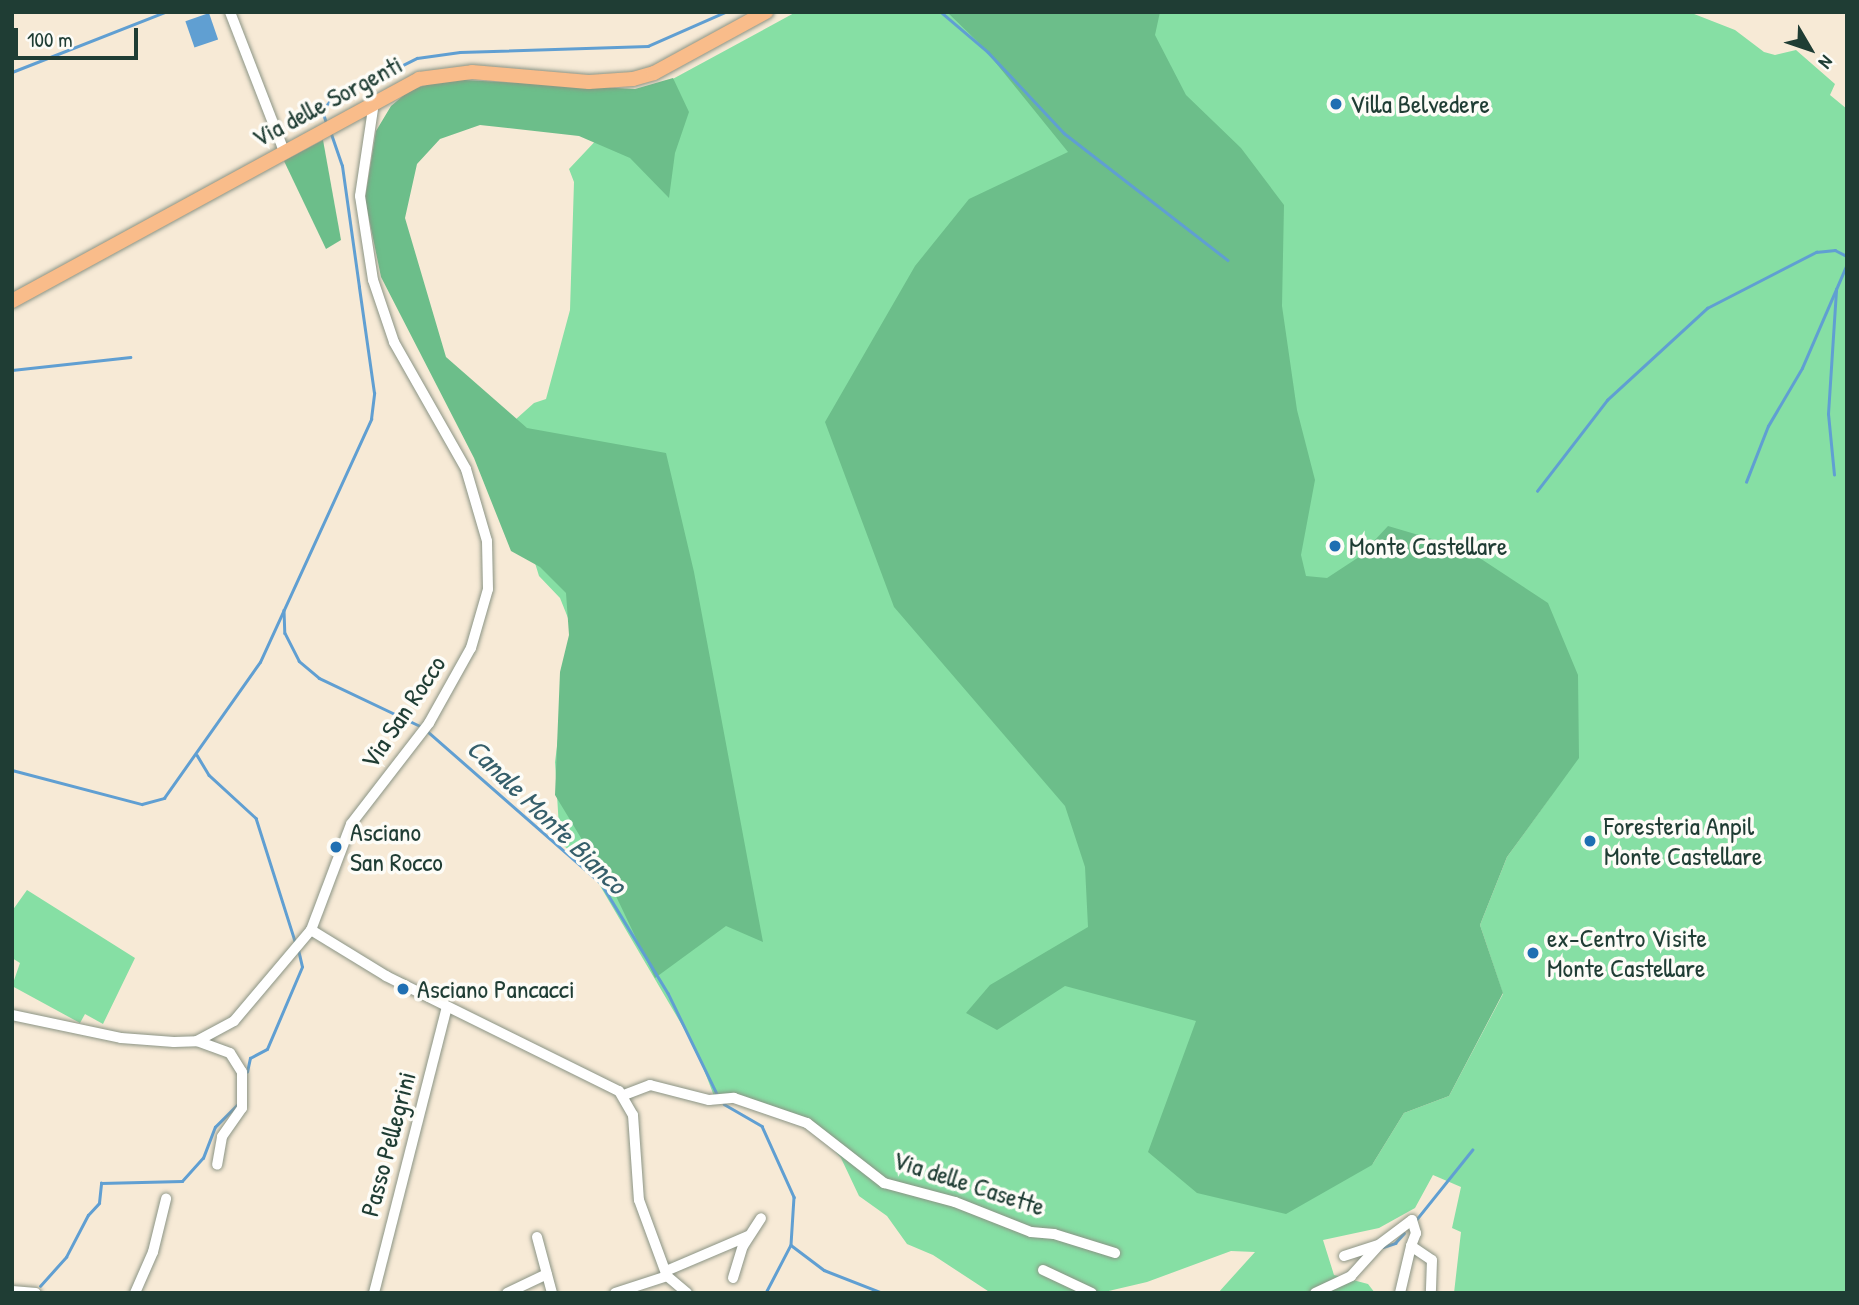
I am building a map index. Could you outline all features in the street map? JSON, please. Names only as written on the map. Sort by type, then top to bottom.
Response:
[{"type":"main road","name":"Via delle Sorgenti","points":[[12,300],[407,83],[447,73],[589,82],[639,78],[766,12]]},
{"type":"street","points":[[230,12],[284,151]]},
{"type":"street","name":"Via San Rocco","points":[[311,930],[351,824],[429,723],[475,635],[487,595],[489,557],[466,469],[394,342],[373,281],[360,196],[374,102]]},
{"type":"street","points":[[197,1041],[224,1029],[246,1011],[300,939],[311,930],[348,955],[447,1007],[544,1050],[624,1095],[634,1115],[636,1189],[666,1273],[687,1293]]},
{"type":"street","name":"Passo Pellegrini","points":[[374,1293],[447,1007]]},
{"type":"street","points":[[12,1015],[121,1038],[197,1041],[235,1057],[242,1072],[242,1108],[222,1137],[217,1165]]},
{"type":"street","name":"Via delle Casette","points":[[624,1095],[654,1086],[719,1098],[807,1123],[884,1183],[955,1202],[1031,1232],[1054,1234],[1115,1253]]},
{"type":"street","points":[[135,1293],[153,1252],[166,1199]]},
{"type":"street","points":[[733,1278],[748,1236],[761,1218]]},
{"type":"street","points":[[1315,1293],[1351,1276],[1380,1244],[1412,1220],[1416,1233],[1400,1293]]},
{"type":"street","points":[[615,1293],[748,1236]]},
{"type":"street","points":[[537,1237],[552,1293]]},
{"type":"street","points":[[1344,1256],[1380,1244]]},
{"type":"street","points":[[1411,1246],[1432,1260],[1431,1293]]},
{"type":"street","points":[[1043,1270],[1092,1293]]},
{"type":"street","points":[[507,1293],[547,1274]]},
{"type":"street","points":[[12,1291],[36,1293]]},
{"type":"green space","points":[[796,12],[1689,12],[1735,30],[1764,52],[1775,55],[1796,50],[1835,84],[1830,95],[1847,109],[1847,1293],[1454,1293],[1461,1232],[1452,1228],[1461,1187],[1433,1175],[1415,1208],[1379,1228],[1323,1240],[1334,1275],[1368,1284],[1375,1293],[1218,1293],[1255,1252],[1231,1251],[1147,1282],[1100,1293],[991,1293],[933,1255],[907,1244],[887,1216],[859,1196],[841,1158],[809,1122],[740,1097],[714,1096],[696,1049],[599,884],[579,858],[555,839],[559,828],[555,762],[572,628],[560,598],[539,576],[527,537],[515,420],[534,403],[546,399],[570,310],[574,182],[569,169],[602,134],[669,81]],"holes":[[[1537,779],[1551,796],[1507,857],[1480,925],[1503,994],[1449,1096],[1404,1113],[1372,1165]]]},
{"type":"green space","points":[[947,12],[1160,12],[1155,35],[1186,95],[1241,148],[1284,205],[1282,306],[1297,410],[1315,480],[1301,555],[1306,576],[1327,578],[1359,557],[1388,526],[1466,549],[1548,603],[1578,675],[1579,758],[1507,857],[1480,925],[1503,993],[1449,1096],[1404,1113],[1372,1165],[1286,1214],[1197,1193],[1148,1152],[1196,1021],[1065,986],[997,1030],[966,1013],[990,985],[1088,927],[1085,867],[1065,806],[894,607],[825,422],[915,266],[969,199],[1068,152],[983,47]]},
{"type":"green space","points":[[673,78],[689,112],[675,153],[669,198],[630,158],[579,136],[480,125],[440,139],[417,164],[405,218],[446,357],[527,428],[666,453],[694,572],[763,942],[726,926],[655,978],[615,894],[555,795],[560,672],[569,635],[566,593],[540,567],[511,551],[474,458],[381,277],[365,199],[376,131],[391,106],[410,90],[446,79],[635,89]]},
{"type":"green space","points":[[323,140],[341,240],[326,249],[284,161]]},
{"type":"green space","points":[[27,890],[135,958],[103,1024],[85,1014],[80,1023],[12,986],[20,963],[12,958],[12,911]]},
{"type":"water","points":[[209,13],[218,39],[194,48],[185,21]]},
{"type":"waterway","points":[[12,72],[165,12]]},
{"type":"waterway","points":[[326,123],[322,111],[329,102],[417,58],[460,52],[648,46],[725,12]]},
{"type":"waterway","points":[[941,12],[988,52],[1064,133],[1228,260]]},
{"type":"waterway","points":[[12,770],[142,804],[164,798],[260,662],[371,419],[374,393],[342,166],[330,132]]},
{"type":"waterway","points":[[1537,491],[1607,400],[1707,308],[1816,252],[1835,250],[1847,256]]},
{"type":"waterway","points":[[1746,482],[1768,426],[1802,368],[1847,264]]},
{"type":"waterway","points":[[1834,475],[1828,414],[1836,289]]},
{"type":"waterway","points":[[12,370],[130,357]]},
{"type":"waterway","name":"Canale Monte Bianco","points":[[284,610],[285,633],[299,661],[319,678],[420,726]]},
{"type":"waterway","name":"Canale Monte Bianco","points":[[426,730],[601,883],[668,993],[718,1096]]},
{"type":"waterway","points":[[197,755],[209,775],[256,818],[296,944]]},
{"type":"waterway","points":[[247,1072],[250,1058],[267,1049],[302,967],[298,950]]},
{"type":"waterway","points":[[40,1286],[66,1257],[88,1215],[99,1203],[101,1183],[182,1181],[203,1158],[215,1127],[239,1103]]},
{"type":"waterway","name":"Canale Monte Bianco","points":[[724,1104],[762,1126],[794,1197],[791,1245],[766,1293]]},
{"type":"waterway","points":[[1416,1220],[1472,1150]]},
{"type":"waterway","points":[[1383,1247],[1395,1243],[1404,1233]]},
{"type":"waterway","points":[[791,1245],[824,1270],[883,1293]]},
{"type":"place","name":"Villa Belvedere","points":[[1336,104]]},
{"type":"place","name":"Monte Castellare","points":[[1335,546]]},
{"type":"place","name":"Foresteria Anpil Monte Castellare","points":[[1590,841]]},
{"type":"place","name":"Asciano San Rocco","points":[[336,847]]},
{"type":"place","name":"ex-Centro Visite Monte Castellare","points":[[1533,953]]},
{"type":"place","name":"Asciano Pancacci","points":[[403,989]]}]
